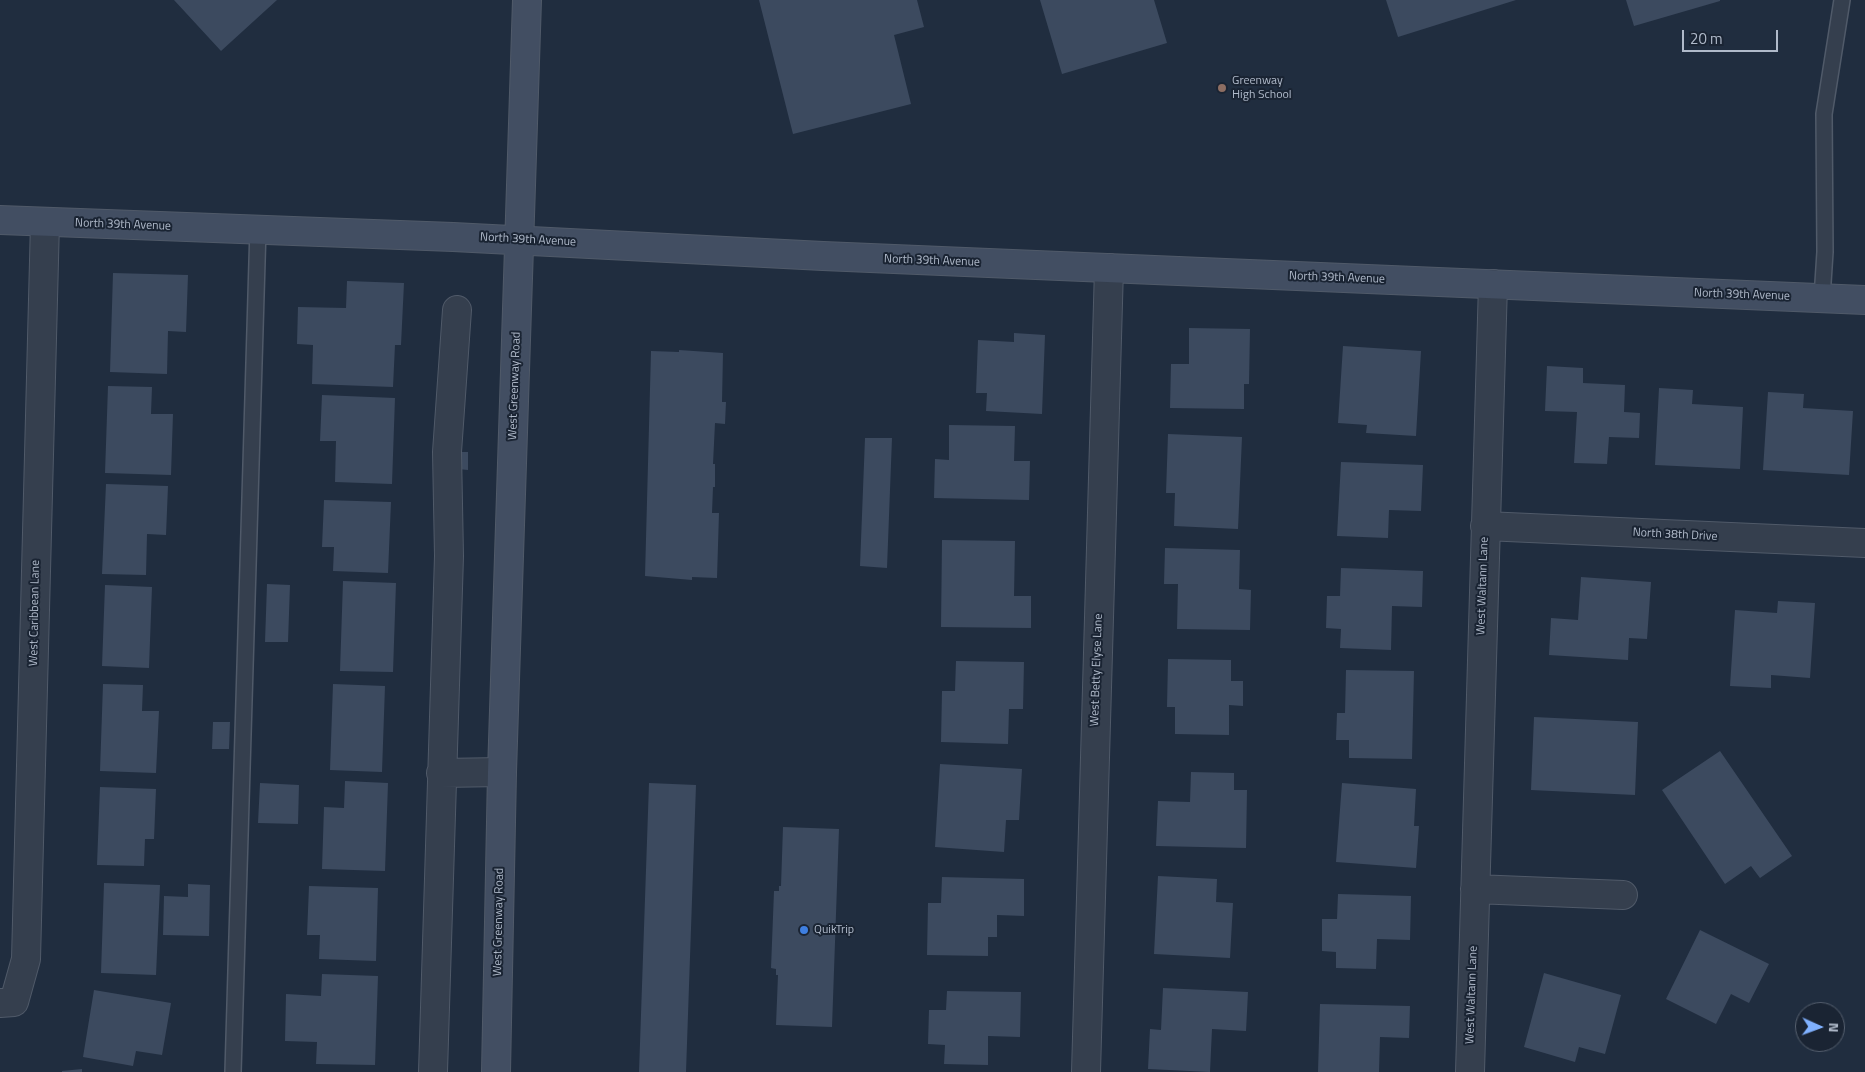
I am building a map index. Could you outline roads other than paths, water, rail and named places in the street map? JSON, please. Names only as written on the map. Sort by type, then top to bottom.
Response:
[{"type":"street","name":"West Greenway Road","points":[[496,1072],[502,772],[527,0]]},
{"type":"street","name":"North 39th Avenue","points":[[0,220],[258,228],[1109,268],[1865,300]]},
{"type":"street","name":"West Caribbean Lane","points":[[7,1003],[26,959],[45,222]]},
{"type":"street","name":"West Betty Elyse Lane","points":[[1086,1072],[1109,268]]},
{"type":"street","name":"West Waltann Lane","points":[[1470,1072],[1493,284]]},
{"type":"street","points":[[433,1072],[449,556],[447,452],[457,310]]},
{"type":"street","name":"North 38th Drive","points":[[1485,526],[1865,543]]},
{"type":"street","points":[[441,772],[502,772]]},
{"type":"street","points":[[1475,889],[1623,895]]},
{"type":"lane","points":[[1822,298],[1825,252],[1824,114],[1842,0]]},
{"type":"lane","points":[[232,1072],[258,228]]},
{"type":"place","name":"Greenway High School","points":[[1222,88]]},
{"type":"place","name":"QuikTrip","points":[[804,930]]}]
